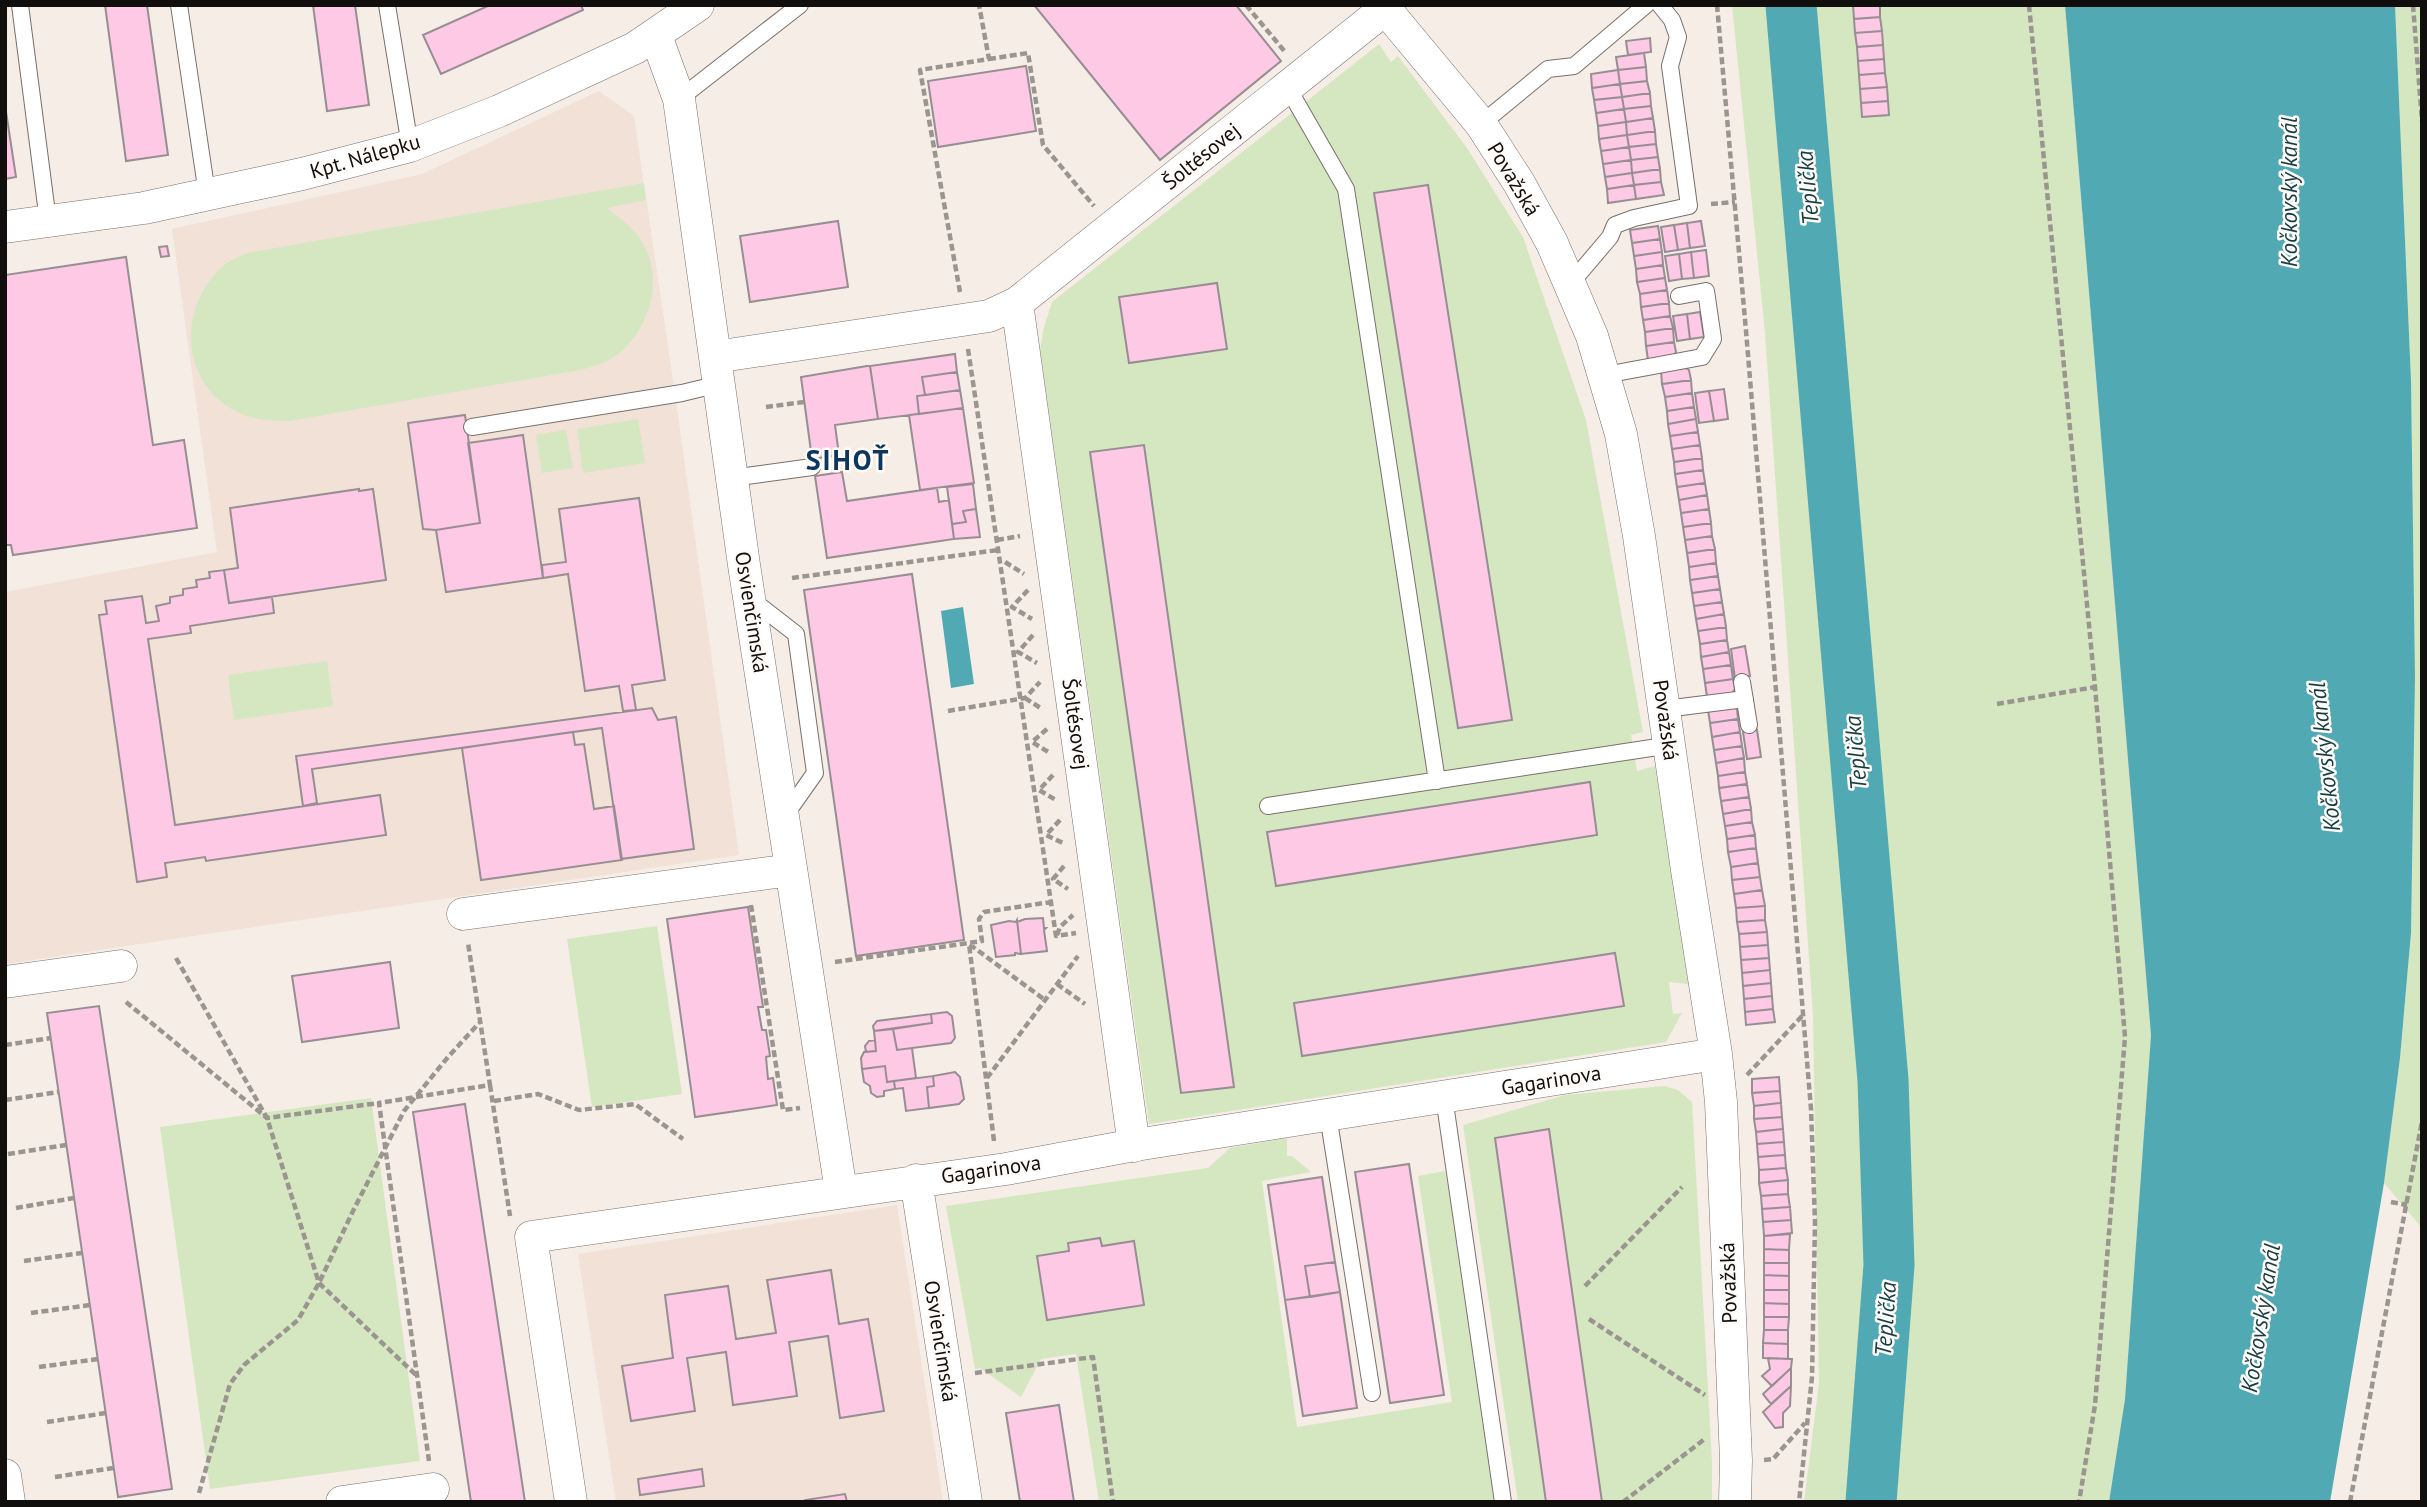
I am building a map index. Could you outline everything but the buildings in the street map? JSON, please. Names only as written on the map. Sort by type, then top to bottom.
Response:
[{"type":"street","name":"Kpt. Nálepku","points":[[5,227],[144,208],[302,174],[410,146],[556,86],[656,36],[698,5]]},
{"type":"street","name":"Považská","points":[[1383,7],[1481,124],[1519,183],[1571,283],[1605,375],[1621,434],[1631,482],[1716,1054],[1721,1102],[1736,1460],[1735,1502]]},
{"type":"street","name":"Šoltésovej","points":[[717,370],[989,316],[1017,303],[1288,88],[1383,7]]},
{"type":"street","name":"Osvienčimská","points":[[656,36],[679,99],[732,478],[841,1191]]},
{"type":"street","name":"Šoltésovej","points":[[1017,303],[1134,1146]]},
{"type":"street","points":[[463,914],[791,870]]},
{"type":"street","points":[[5,982],[121,966]]},
{"type":"street","name":"Gagarinova","points":[[571,1502],[530,1237],[1006,1169],[1134,1146],[1716,1054]]},
{"type":"street","name":"Osvienčimská","points":[[916,1180],[966,1502]]},
{"type":"street","points":[[5,1475],[9,1502]]},
{"type":"street","points":[[342,1502],[433,1489]]},
{"type":"lane","points":[[20,5],[48,221]]},
{"type":"lane","points":[[179,5],[207,194]]},
{"type":"lane","points":[[387,5],[410,146]]},
{"type":"lane","points":[[679,99],[800,5]]},
{"type":"lane","points":[[1481,124],[1548,69],[1574,66],[1646,5]]},
{"type":"lane","points":[[1571,283],[1610,237],[1615,225],[1689,206],[1670,66],[1678,37],[1672,20],[1660,5]]},
{"type":"lane","points":[[1288,88],[1346,188],[1437,781]]},
{"type":"lane","points":[[1605,375],[1702,357],[1713,339],[1706,291],[1679,296]]},
{"type":"lane","points":[[472,427],[682,393],[717,370]]},
{"type":"lane","points":[[732,478],[812,467]]},
{"type":"lane","points":[[1742,682],[1749,725]]},
{"type":"lane","points":[[1665,709],[1745,699]]},
{"type":"lane","points":[[1268,807],[1671,746]]},
{"type":"lane","points":[[1444,1097],[1503,1502]]},
{"type":"lane","points":[[1328,1115],[1372,1394]]},
{"type":"path","points":[[979,5],[989,59]]},
{"type":"path","points":[[1247,5],[1287,55]]},
{"type":"path","points":[[1717,5],[1811,1109],[1815,1222],[1812,1377],[1799,1502]]},
{"type":"path","points":[[2029,5],[2095,687],[2125,1037],[2095,1405],[2079,1502]]},
{"type":"path","points":[[2413,5],[2422,121]]},
{"type":"path","points":[[1082,933],[1056,936],[1037,790],[964,320],[920,71],[1028,53],[1043,145],[1097,211]]},
{"type":"path","points":[[766,407],[804,402]]},
{"type":"path","points":[[997,540],[1029,535]]},
{"type":"path","points":[[792,578],[998,551]]},
{"type":"path","points":[[1005,562],[1026,575]]},
{"type":"path","points":[[1036,582],[1012,607],[1043,625]]},
{"type":"path","points":[[1035,634],[1018,652],[1040,665]]},
{"type":"path","points":[[948,711],[1026,698],[1042,680]]},
{"type":"path","points":[[1997,704],[2095,687]]},
{"type":"path","points":[[747,876],[783,1111]]},
{"type":"path","points":[[806,966],[982,941],[979,919],[984,912],[1051,902]]},
{"type":"path","points":[[126,1002],[267,1118],[491,1085],[463,914]]},
{"type":"path","points":[[969,944],[1045,1000]]},
{"type":"path","points":[[969,944],[995,1149]]},
{"type":"path","points":[[986,1079],[1085,947]]},
{"type":"path","points":[[176,958],[267,1118],[320,1283],[417,1376]]},
{"type":"path","points":[[1057,984],[1095,1012]]},
{"type":"path","points":[[1721,1102],[1804,1014]]},
{"type":"path","points":[[199,1493],[230,1384],[244,1365],[298,1320],[320,1283],[404,1111],[480,1022]]},
{"type":"path","points":[[5,1045],[51,1038]]},
{"type":"path","points":[[5,1100],[59,1092]]},
{"type":"path","points":[[494,1101],[532,1092],[579,1110],[635,1104],[683,1139]]},
{"type":"path","points":[[379,1103],[433,1489]]},
{"type":"path","points":[[2350,1502],[2422,1121]]},
{"type":"path","points":[[8,1154],[66,1145]]},
{"type":"path","points":[[1585,1286],[1682,1187]]},
{"type":"path","points":[[16,1208],[74,1198]]},
{"type":"path","points":[[2390,1202],[2407,1205]]},
{"type":"path","points":[[24,1261],[82,1253]]},
{"type":"path","points":[[32,1313],[90,1305]]},
{"type":"path","points":[[1589,1319],[1712,1400]]},
{"type":"path","points":[[974,1373],[1093,1357],[1114,1502]]},
{"type":"path","points":[[39,1367],[98,1359]]},
{"type":"path","points":[[47,1422],[106,1413]]},
{"type":"path","points":[[1773,1459],[1806,1422]]},
{"type":"path","points":[[1623,1502],[1712,1433]]},
{"type":"path","points":[[55,1477],[113,1468]]},
{"type":"shaded area","points":[[599,91],[634,116],[739,855],[5,964],[5,592],[217,552],[172,229],[422,174]]},
{"type":"shaded area","points":[[897,1205],[943,1502],[616,1502],[578,1254]]},
{"type":"green space","points":[[1732,5],[2065,5],[2151,1035],[2125,1399],[2109,1502],[1804,1502],[1819,1383],[1813,1015],[1765,333]]},
{"type":"green space","points":[[2395,5],[2422,5],[2422,1228],[2384,1183],[2400,1058],[2411,933],[2415,677],[2411,381]]},
{"type":"green space","points":[[1379,44],[1391,62],[1398,56],[1467,148],[1523,237],[1586,420],[1643,732],[1631,735],[1637,771],[1655,766],[1689,984],[1669,982],[1673,1014],[1682,1013],[1666,1042],[1149,1124],[1040,350],[1044,327],[1052,302]]},
{"type":"green space","points":[[644,183],[646,200],[607,208],[632,229],[647,251],[653,280],[652,296],[642,325],[634,338],[614,357],[604,362],[580,370],[290,421],[253,418],[225,405],[209,389],[197,370],[192,349],[192,327],[197,305],[207,284],[223,266],[247,253]]},
{"type":"green space","points":[[638,419],[645,463],[583,473],[577,429]]},
{"type":"green space","points":[[566,430],[573,468],[542,473],[536,435]]},
{"type":"green space","points":[[327,661],[333,706],[234,720],[228,675]]},
{"type":"green space","points":[[657,926],[682,1094],[592,1107],[567,939]]},
{"type":"green space","points":[[1665,1086],[1678,1090],[1692,1102],[1712,1502],[1518,1502],[1463,1125],[1565,1095]]},
{"type":"green space","points":[[371,1098],[420,1461],[210,1489],[160,1127]]},
{"type":"green space","points":[[1287,1138],[1287,1156],[1292,1156],[1311,1172],[1262,1181],[1297,1427],[1452,1402],[1418,1176],[1445,1171],[1447,1183],[1453,1185],[1460,1244],[1457,1248],[1479,1396],[1482,1396],[1481,1407],[1495,1502],[1099,1502],[1076,1354],[1041,1359],[1021,1397],[980,1368],[975,1369],[946,1206],[1208,1168],[1230,1148]]},
{"type":"water","name":"Kočkovský kanál","points":[[2065,5],[2395,5],[2411,381],[2415,677],[2411,933],[2400,1058],[2384,1183],[2330,1502],[2109,1502],[2125,1399],[2151,1035]]},
{"type":"water","points":[[963,607],[974,684],[951,688],[941,611]]},
{"type":"waterway","name":"Teplička","points":[[1791,5],[1883,1080],[1889,1265],[1871,1502]]},
{"type":"district","name":"SIHOŤ","points":[[848,459]]}]
